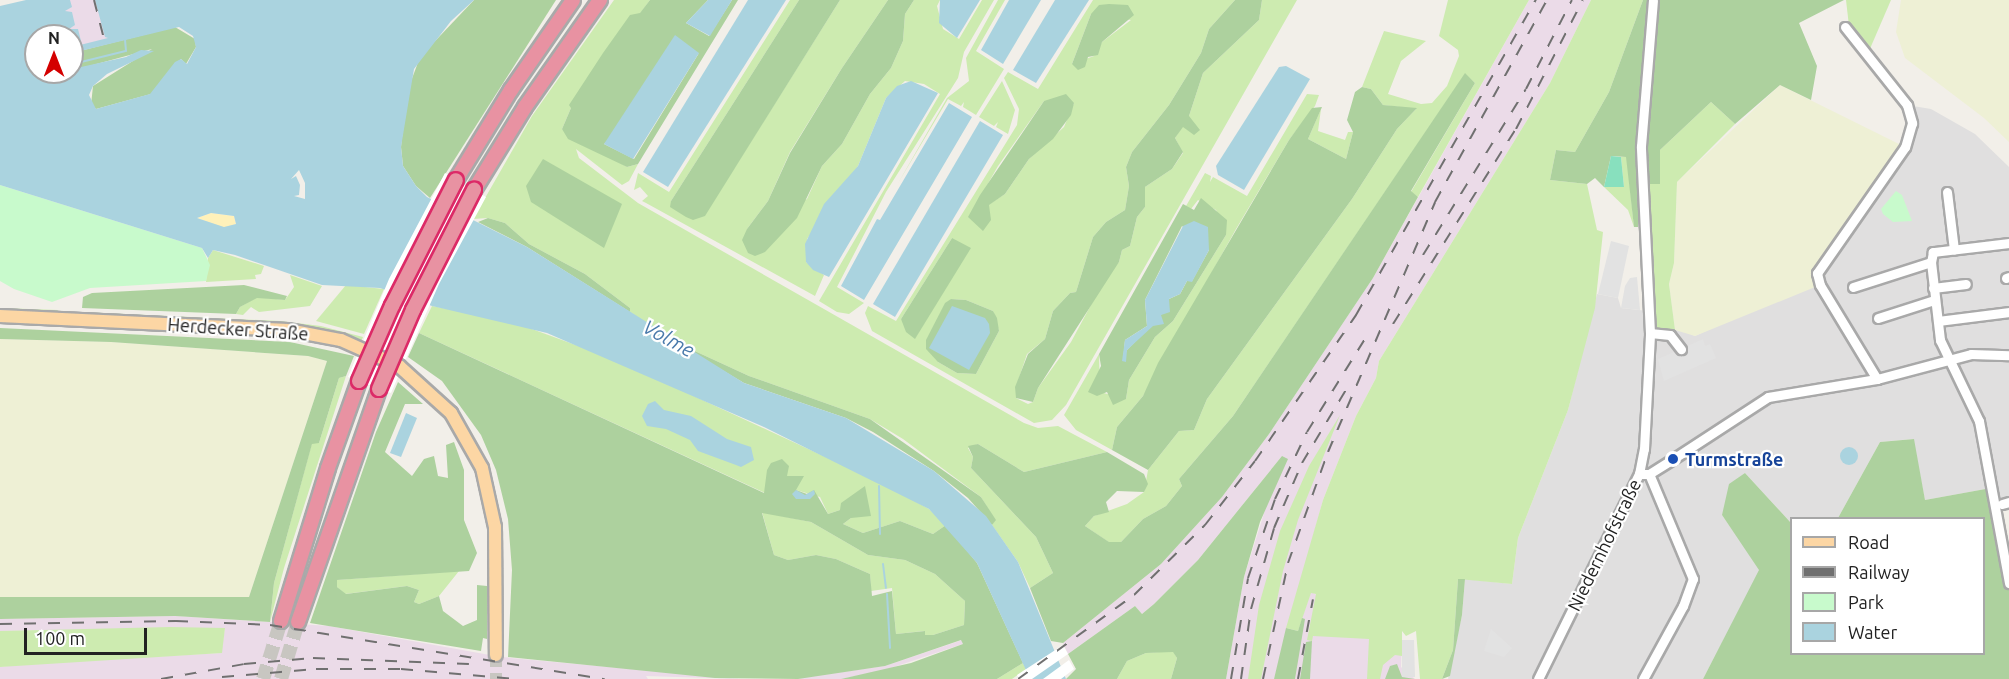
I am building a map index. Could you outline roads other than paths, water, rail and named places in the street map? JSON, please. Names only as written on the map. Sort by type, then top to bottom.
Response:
[{"type":"highway","points":[[281,621],[328,468],[359,381],[392,306],[456,180],[511,90],[573,0]]},
{"type":"highway","points":[[298,622],[379,389],[413,310],[474,190],[525,107],[600,0]]},
{"type":"main road","name":"Herdecker Straße","points":[[0,316],[288,330],[341,340],[399,366],[452,413],[482,468],[495,527],[496,656]]},
{"type":"street","name":"Niedernhofstraße","points":[[1538,679],[1644,474],[1650,333],[1641,146],[1653,0]]},
{"type":"street","points":[[1845,27],[1907,105],[1912,123],[1905,147],[1817,273],[1820,285],[1877,379]]},
{"type":"street","points":[[1947,192],[1954,250]]},
{"type":"street","points":[[2009,243],[1933,252],[1930,262],[1934,300],[1946,360],[1979,421],[2009,583]]},
{"type":"street","points":[[1853,287],[1930,262]]},
{"type":"street","points":[[1933,288],[1966,284]]},
{"type":"street","points":[[1878,318],[1934,300]]},
{"type":"street","points":[[1938,321],[2009,312]]},
{"type":"street","points":[[1650,333],[1671,335],[1681,349]]},
{"type":"street","points":[[1643,679],[1683,606],[1693,579],[1644,474],[1768,397],[1877,379],[1971,354],[2009,355]]},
{"type":"water","name":"Volme","points":[[26,0],[70,0],[72,7],[65,11],[72,12],[75,24],[24,24],[24,84],[84,84],[84,66],[126,57],[141,50],[154,51],[107,74],[93,86],[89,95],[96,109],[150,94],[175,62],[181,59],[187,64],[196,47],[193,36],[179,27],[84,50],[84,44],[108,38],[105,37],[95,0],[474,0],[451,21],[414,69],[401,147],[403,166],[416,186],[427,197],[527,247],[744,383],[846,418],[934,471],[986,516],[1018,562],[1066,679],[1030,679],[977,563],[929,509],[764,427],[547,333],[432,306],[380,288],[322,285],[235,255],[213,250],[208,258],[202,248],[0,185],[0,6]],"holes":[[[299,170],[305,183],[305,199],[294,196],[299,195],[300,185],[296,176],[291,179]],[[211,213],[234,216],[236,224],[224,227],[197,218]]]},
{"type":"water","points":[[708,0],[732,0],[710,36],[686,23]]},
{"type":"water","points":[[748,0],[786,0],[668,187],[643,172]]},
{"type":"water","points":[[940,0],[980,0],[957,38],[939,23]]},
{"type":"water","points":[[1009,0],[1041,0],[1003,64],[981,50]]},
{"type":"water","points":[[1055,0],[1089,0],[1036,83],[1013,70]]},
{"type":"water","points":[[675,35],[699,53],[633,159],[604,144]]},
{"type":"water","points":[[1286,66],[1310,79],[1244,190],[1218,175],[1216,166],[1279,67]]},
{"type":"water","points":[[911,81],[938,93],[829,277],[813,270],[806,262],[805,244],[824,204],[858,166],[886,98],[897,86]]},
{"type":"water","points":[[949,103],[972,117],[864,300],[841,286],[877,219],[880,220]]},
{"type":"water","points":[[980,121],[1003,135],[895,317],[873,304]]},
{"type":"water","points":[[1194,221],[1208,227],[1209,250],[1192,282],[1187,281],[1180,294],[1169,299],[1170,312],[1161,315],[1164,324],[1153,326],[1127,350],[1126,362],[1122,361],[1125,340],[1147,326],[1145,300],[1183,226]]},
{"type":"water","points":[[952,306],[985,318],[989,324],[990,333],[969,370],[929,348]]},
{"type":"water","points":[[655,401],[664,410],[691,416],[727,439],[751,447],[754,460],[741,467],[698,451],[690,440],[666,429],[647,426],[642,416],[648,404]]},
{"type":"water","points":[[406,413],[417,418],[401,457],[390,453]]},
{"type":"water","points":[[1845,447],[1853,447],[1858,452],[1856,463],[1845,465],[1840,460],[1840,452]]},
{"type":"water","points":[[796,490],[805,495],[814,490],[815,494],[810,499],[796,499],[792,494]]},
{"type":"waterway","points":[[84,61],[126,51],[125,39]]},
{"type":"waterway","points":[[879,486],[880,534]]},
{"type":"waterway","points":[[883,564],[886,588]]},
{"type":"waterway","points":[[887,594],[890,648]]},
{"type":"tunnel","points":[[263,679],[281,621]]},
{"type":"tunnel","points":[[281,679],[298,622]]},
{"type":"tunnel","points":[[496,655],[496,679]]},
{"type":"railway","points":[[94,0],[104,39]]},
{"type":"railway","points":[[1018,679],[1134,595],[1205,525],[1255,461],[1356,315],[1536,0]]},
{"type":"railway","points":[[1263,679],[1288,563],[1328,452],[1435,202],[1547,0]]},
{"type":"railway","points":[[1423,255],[1526,89],[1572,0]]},
{"type":"railway","points":[[1393,324],[1516,129],[1583,0]]},
{"type":"railway","points":[[1231,679],[1248,578],[1275,499],[1307,432],[1365,339]]},
{"type":"railway","points":[[1241,679],[1251,609],[1274,528],[1302,463],[1350,383]]},
{"type":"railway","points":[[1298,679],[1313,599]]},
{"type":"railway","points":[[0,624],[176,621],[270,625],[605,679]]},
{"type":"railway","points":[[161,679],[244,664],[313,658],[469,664]]},
{"type":"railway","points":[[222,677],[316,669],[401,669],[516,679]]},
{"type":"place","name":"Turmstraße","points":[[1673,459]]}]
